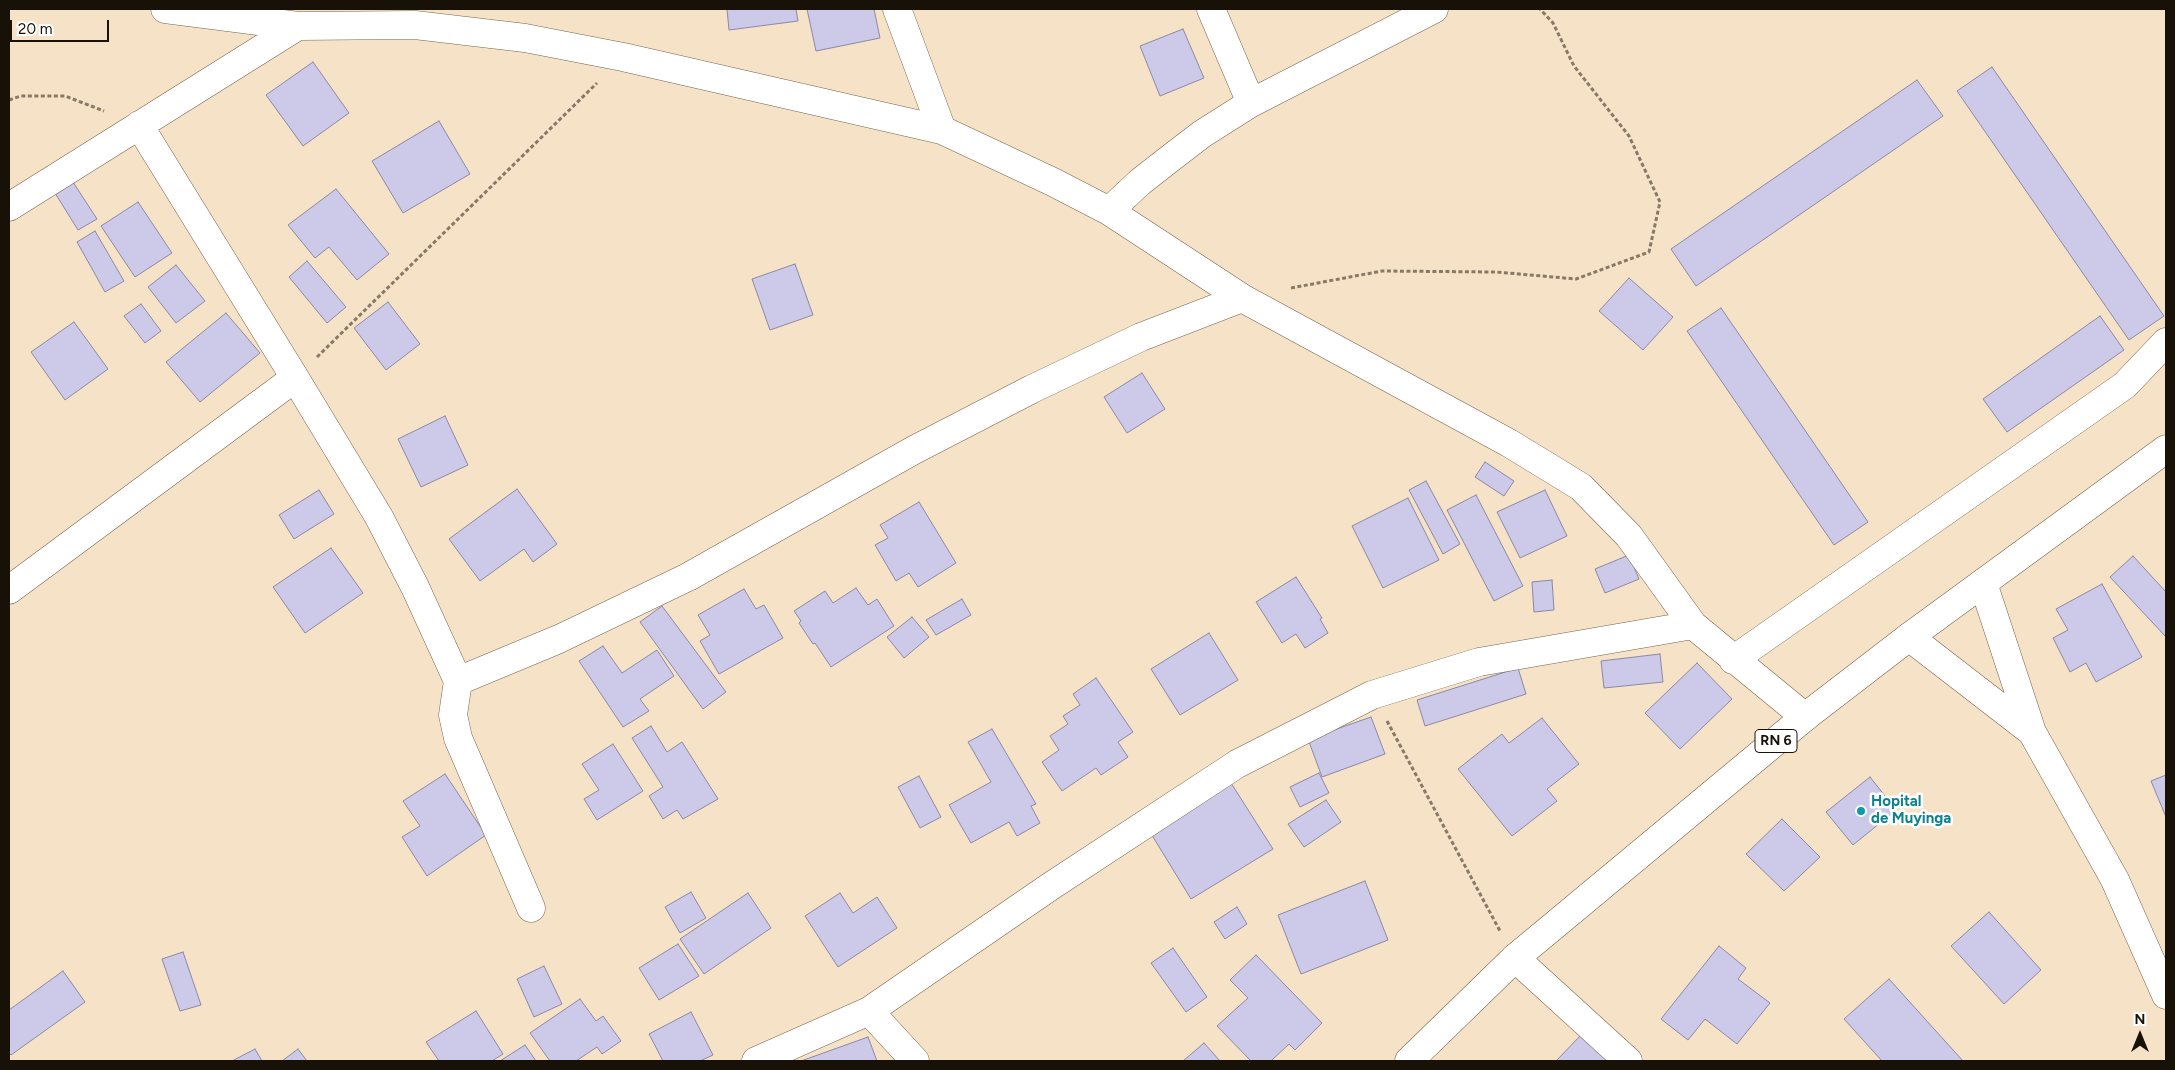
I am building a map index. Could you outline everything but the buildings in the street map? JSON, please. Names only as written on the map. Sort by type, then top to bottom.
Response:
[{"type":"street","points":[[165,9],[298,26],[419,17],[623,57],[942,130],[1053,182],[1109,211],[1242,298],[1509,442],[1581,487],[1629,536],[1693,625],[1733,660],[1805,717]]},
{"type":"street","points":[[897,9],[942,130]]},
{"type":"street","points":[[1211,9],[1251,103]]},
{"type":"street","points":[[1109,211],[1140,182],[1202,134],[1251,103],[1434,9]]},
{"type":"street","points":[[9,207],[298,26]]},
{"type":"street","points":[[139,125],[296,378],[378,518],[415,588],[458,681],[453,716],[458,738],[531,908]]},
{"type":"street","points":[[458,681],[559,639],[688,577],[914,450],[1032,389],[1141,338],[1242,298]]},
{"type":"street","points":[[1733,660],[2125,384],[2166,342]]},
{"type":"street","points":[[9,590],[296,378]]},
{"type":"street","name":"RN 6","points":[[1408,1061],[1515,958],[1805,717],[1909,637],[2166,449]]},
{"type":"street","points":[[1984,583],[2032,732],[2116,880],[2166,995]]},
{"type":"street","points":[[756,1061],[869,1011],[1051,886],[1237,764],[1372,695],[1478,662],[1693,625]]},
{"type":"street","points":[[1909,637],[2032,732]]},
{"type":"street","points":[[1515,958],[1628,1061]]},
{"type":"street","points":[[869,1011],[914,1061]]},
{"type":"path","points":[[1289,289],[1382,271],[1496,272],[1576,279],[1649,252],[1660,202],[1629,136],[1574,66],[1553,24],[1540,9]]},
{"type":"path","points":[[296,378],[623,57]]},
{"type":"path","points":[[9,100],[21,96],[65,96],[139,125]]},
{"type":"path","points":[[1372,695],[1515,958]]},
{"type":"place","name":"Hopital de Muyinga","points":[[1861,811]]}]
